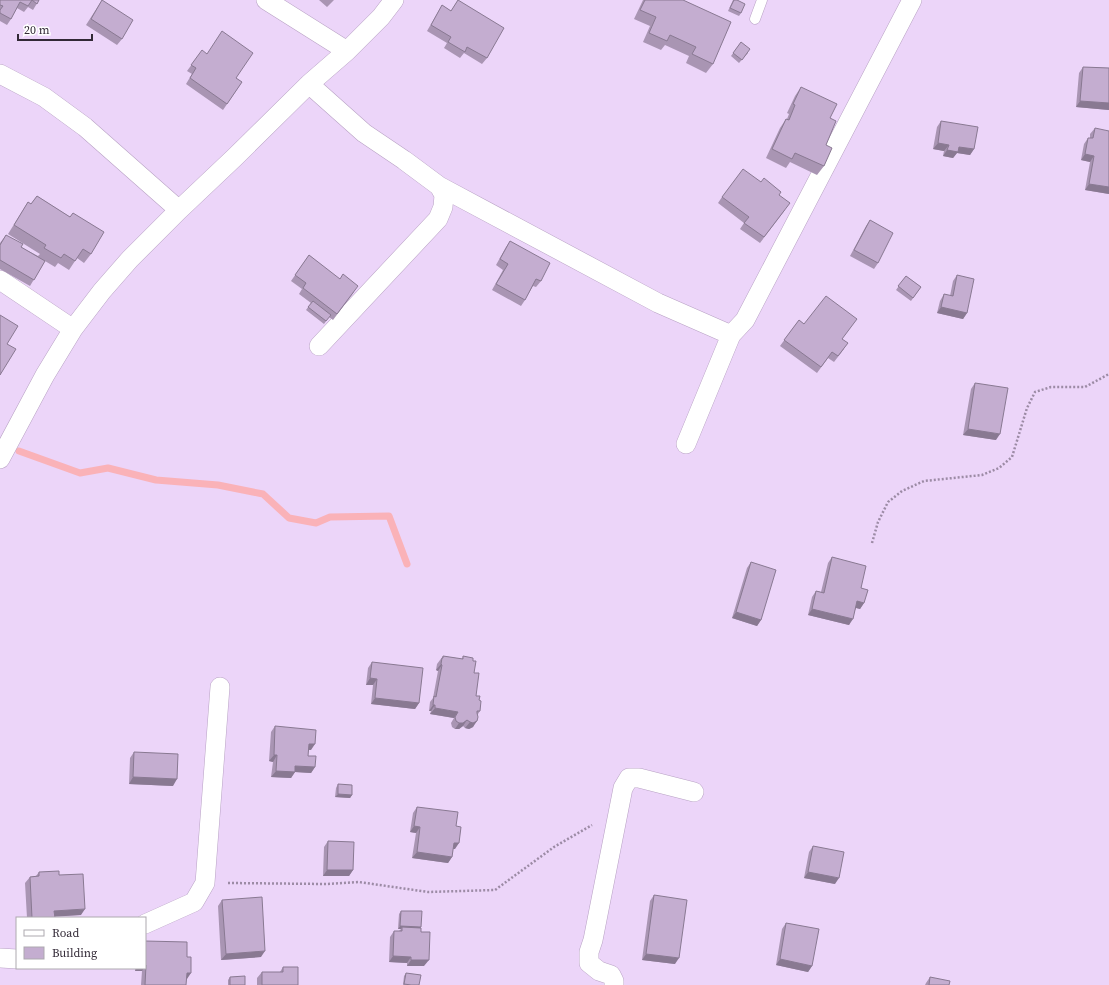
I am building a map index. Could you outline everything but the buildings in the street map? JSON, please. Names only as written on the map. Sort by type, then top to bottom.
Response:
[{"type":"street","points":[[266,0],[347,51]]},
{"type":"street","points":[[0,459],[45,375],[73,329],[102,291],[179,210],[309,84],[347,51],[381,17],[394,0]]},
{"type":"street","points":[[686,444],[731,335],[745,320],[912,0]]},
{"type":"street","points":[[0,74],[44,97],[85,127],[179,210]]},
{"type":"street","points":[[309,84],[364,133],[439,186],[658,303],[731,335]]},
{"type":"street","points":[[319,346],[438,219],[443,207],[444,195],[439,186]]},
{"type":"street","points":[[0,280],[73,329]]},
{"type":"street","points":[[146,924],[194,902],[205,883],[220,687]]},
{"type":"street","points":[[614,985],[611,975],[599,972],[589,964],[589,952],[593,940],[623,788],[629,778],[639,778],[694,792]]},
{"type":"street","points":[[0,958],[16,959]]},
{"type":"lane","points":[[755,19],[762,0]]},
{"type":"path","points":[[872,543],[878,522],[888,502],[902,492],[924,481],[982,475],[999,468],[1012,457],[1027,408],[1035,392],[1051,387],[1086,387],[1109,374]]},
{"type":"path","points":[[205,883],[326,884],[360,882],[428,892],[495,890],[554,847],[618,810]]},
{"type":"waterway","points":[[19,451],[80,473],[108,468],[156,480],[218,485],[263,494],[289,518],[316,523],[330,517],[389,516],[407,564]]}]
